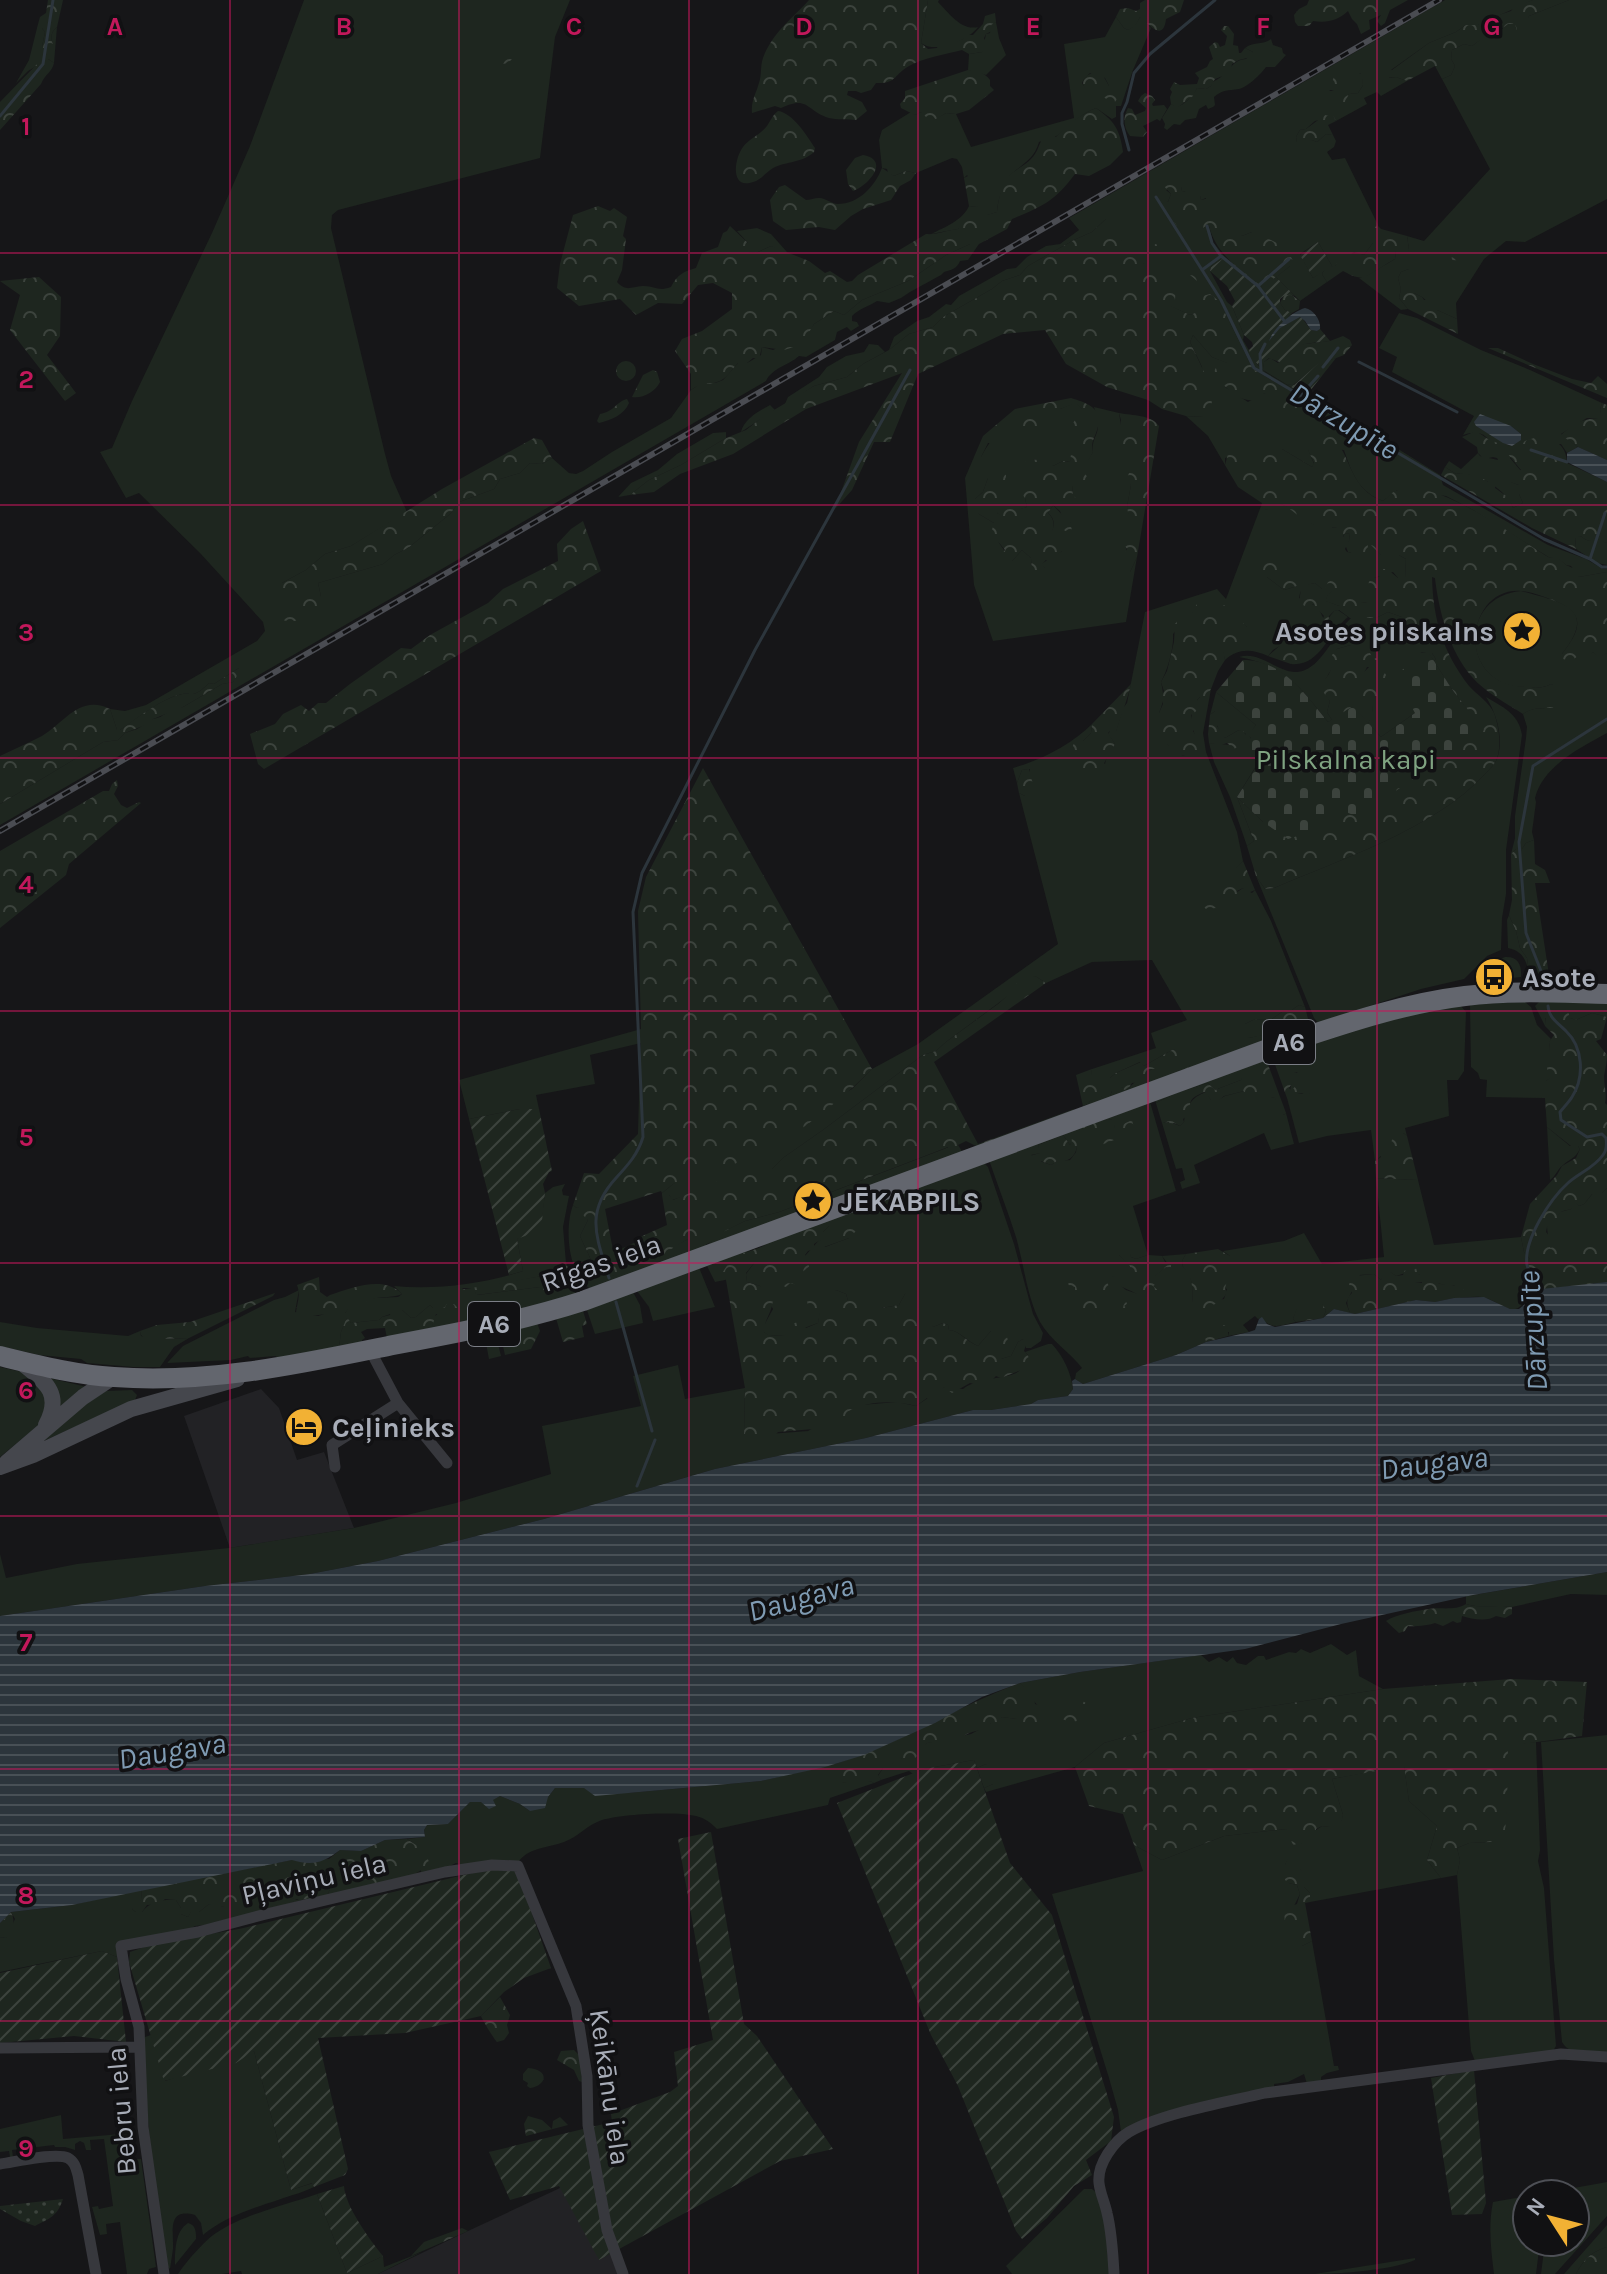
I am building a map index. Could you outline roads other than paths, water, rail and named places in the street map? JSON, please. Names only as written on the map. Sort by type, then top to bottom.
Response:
[{"type":"highway","name":"Rīgas iela","points":[[257,1371],[497,1324],[562,1308],[1268,1049],[1408,1007],[1467,996],[1607,994]]},
{"type":"highway","name":"A6","points":[[0,1356],[21,1362],[139,1379],[257,1371]]},
{"type":"main road","points":[[21,1362],[45,1382],[51,1393],[53,1412],[44,1429]]},
{"type":"main road","name":"Rīgas iela","points":[[1,1466],[131,1409],[219,1385],[257,1371]]},
{"type":"main road","points":[[1,1466],[83,1397],[113,1377]]},
{"type":"main road","points":[[131,1409],[144,1395],[139,1379]]},
{"type":"street","points":[[370,1350],[398,1403],[447,1463]]},
{"type":"street","points":[[335,1467],[332,1445],[398,1403]]},
{"type":"street","name":"Pļaviņu iela","points":[[121,1946],[198,1932],[445,1872],[492,1865],[518,1866]]},
{"type":"street","name":"Ķeikānu iela","points":[[518,1866],[576,2006],[587,2076],[588,2125],[607,2230],[623,2274]]},
{"type":"street","name":"Bebru iela","points":[[121,1946],[139,2027],[143,2127],[164,2274]]},
{"type":"street","points":[[0,2048],[139,2047]]},
{"type":"street","points":[[1114,2274],[1100,2174],[1117,2142],[1139,2127],[1265,2093],[1561,2054],[1607,2057]]},
{"type":"street","points":[[0,2164],[57,2156],[72,2162],[76,2168],[96,2274]]},
{"type":"water","points":[[1305,308],[1316,316],[1320,329],[1311,330],[1300,317],[1280,328],[1269,341],[1283,322]]},
{"type":"water","points":[[1480,414],[1511,426],[1521,434],[1521,440],[1512,446],[1476,426],[1474,422]]},
{"type":"water","points":[[1578,447],[1607,460],[1607,482],[1567,462],[1567,453]]},
{"type":"water","name":"Daugava","points":[[1607,1282],[1607,1572],[1473,1595],[1245,1649],[1020,1683],[982,1697],[935,1723],[864,1755],[761,1781],[595,1796],[584,1788],[555,1788],[545,1808],[530,1811],[500,1796],[493,1800],[496,1806],[489,1809],[481,1802],[470,1802],[448,1824],[427,1825],[425,1837],[385,1840],[361,1851],[340,1850],[317,1862],[292,1860],[72,1905],[11,1912],[0,1923],[0,1616],[310,1574],[378,1561],[544,1519],[715,1469],[866,1438],[973,1410],[991,1410],[1068,1396],[1075,1379],[1083,1384],[1176,1355],[1206,1342],[1249,1332],[1255,1330],[1262,1317],[1267,1324],[1275,1327],[1323,1318],[1334,1309],[1355,1314],[1416,1300],[1435,1302],[1484,1297],[1510,1309],[1519,1309],[1524,1305],[1527,1293],[1532,1290]]},
{"type":"waterway","points":[[0,116],[43,64],[53,0]]},
{"type":"waterway","name":"Dārzupīte","points":[[1129,150],[1122,113],[1134,73],[1150,54],[1215,0]]},
{"type":"waterway","name":"Dārzupīte","points":[[1156,197],[1221,300],[1254,368],[1544,539],[1607,567]]},
{"type":"waterway","points":[[1207,226],[1220,255]]},
{"type":"waterway","points":[[1202,270],[1221,256],[1258,286],[1285,322]]},
{"type":"waterway","points":[[1258,286],[1289,259]]},
{"type":"waterway","points":[[1261,371],[1260,354],[1265,344]]},
{"type":"waterway","points":[[1323,367],[1338,348]]},
{"type":"waterway","points":[[1359,362],[1457,412]]},
{"type":"waterway","points":[[609,1278],[598,1238],[597,1214],[606,1191],[632,1159],[643,1137],[633,912],[642,873],[755,650],[910,370]]},
{"type":"waterway","points":[[1302,394],[1318,376]]},
{"type":"waterway","points":[[1531,450],[1567,462]]},
{"type":"waterway","points":[[1590,559],[1605,513]]},
{"type":"waterway","name":"Dārzupīte","points":[[1543,976],[1526,933],[1519,842],[1533,766],[1607,719]]},
{"type":"waterway","name":"Dārzupīte","points":[[1532,1291],[1536,1282],[1528,1267],[1527,1255],[1539,1221],[1561,1190],[1599,1160],[1607,1145],[1602,1134],[1587,1137],[1561,1120],[1560,1112],[1571,1099],[1579,1080],[1580,1062],[1576,1045],[1552,1017],[1548,1006]]},
{"type":"waterway","points":[[616,1302],[652,1431]]},
{"type":"waterway","points":[[637,1486],[655,1440]]},
{"type":"railway","points":[[0,831],[1439,0]]},
{"type":"place","name":"Asotes pilskalns","points":[[1522,631]]},
{"type":"place","name":"Asote","points":[[1494,977]]},
{"type":"place","name":"JĒKABPILS","points":[[813,1201]]},
{"type":"place","name":"Ceļinieks","points":[[304,1427]]},
{"type":"park label","name":"Pilskalna kapi","points":[[1346,759]]}]
